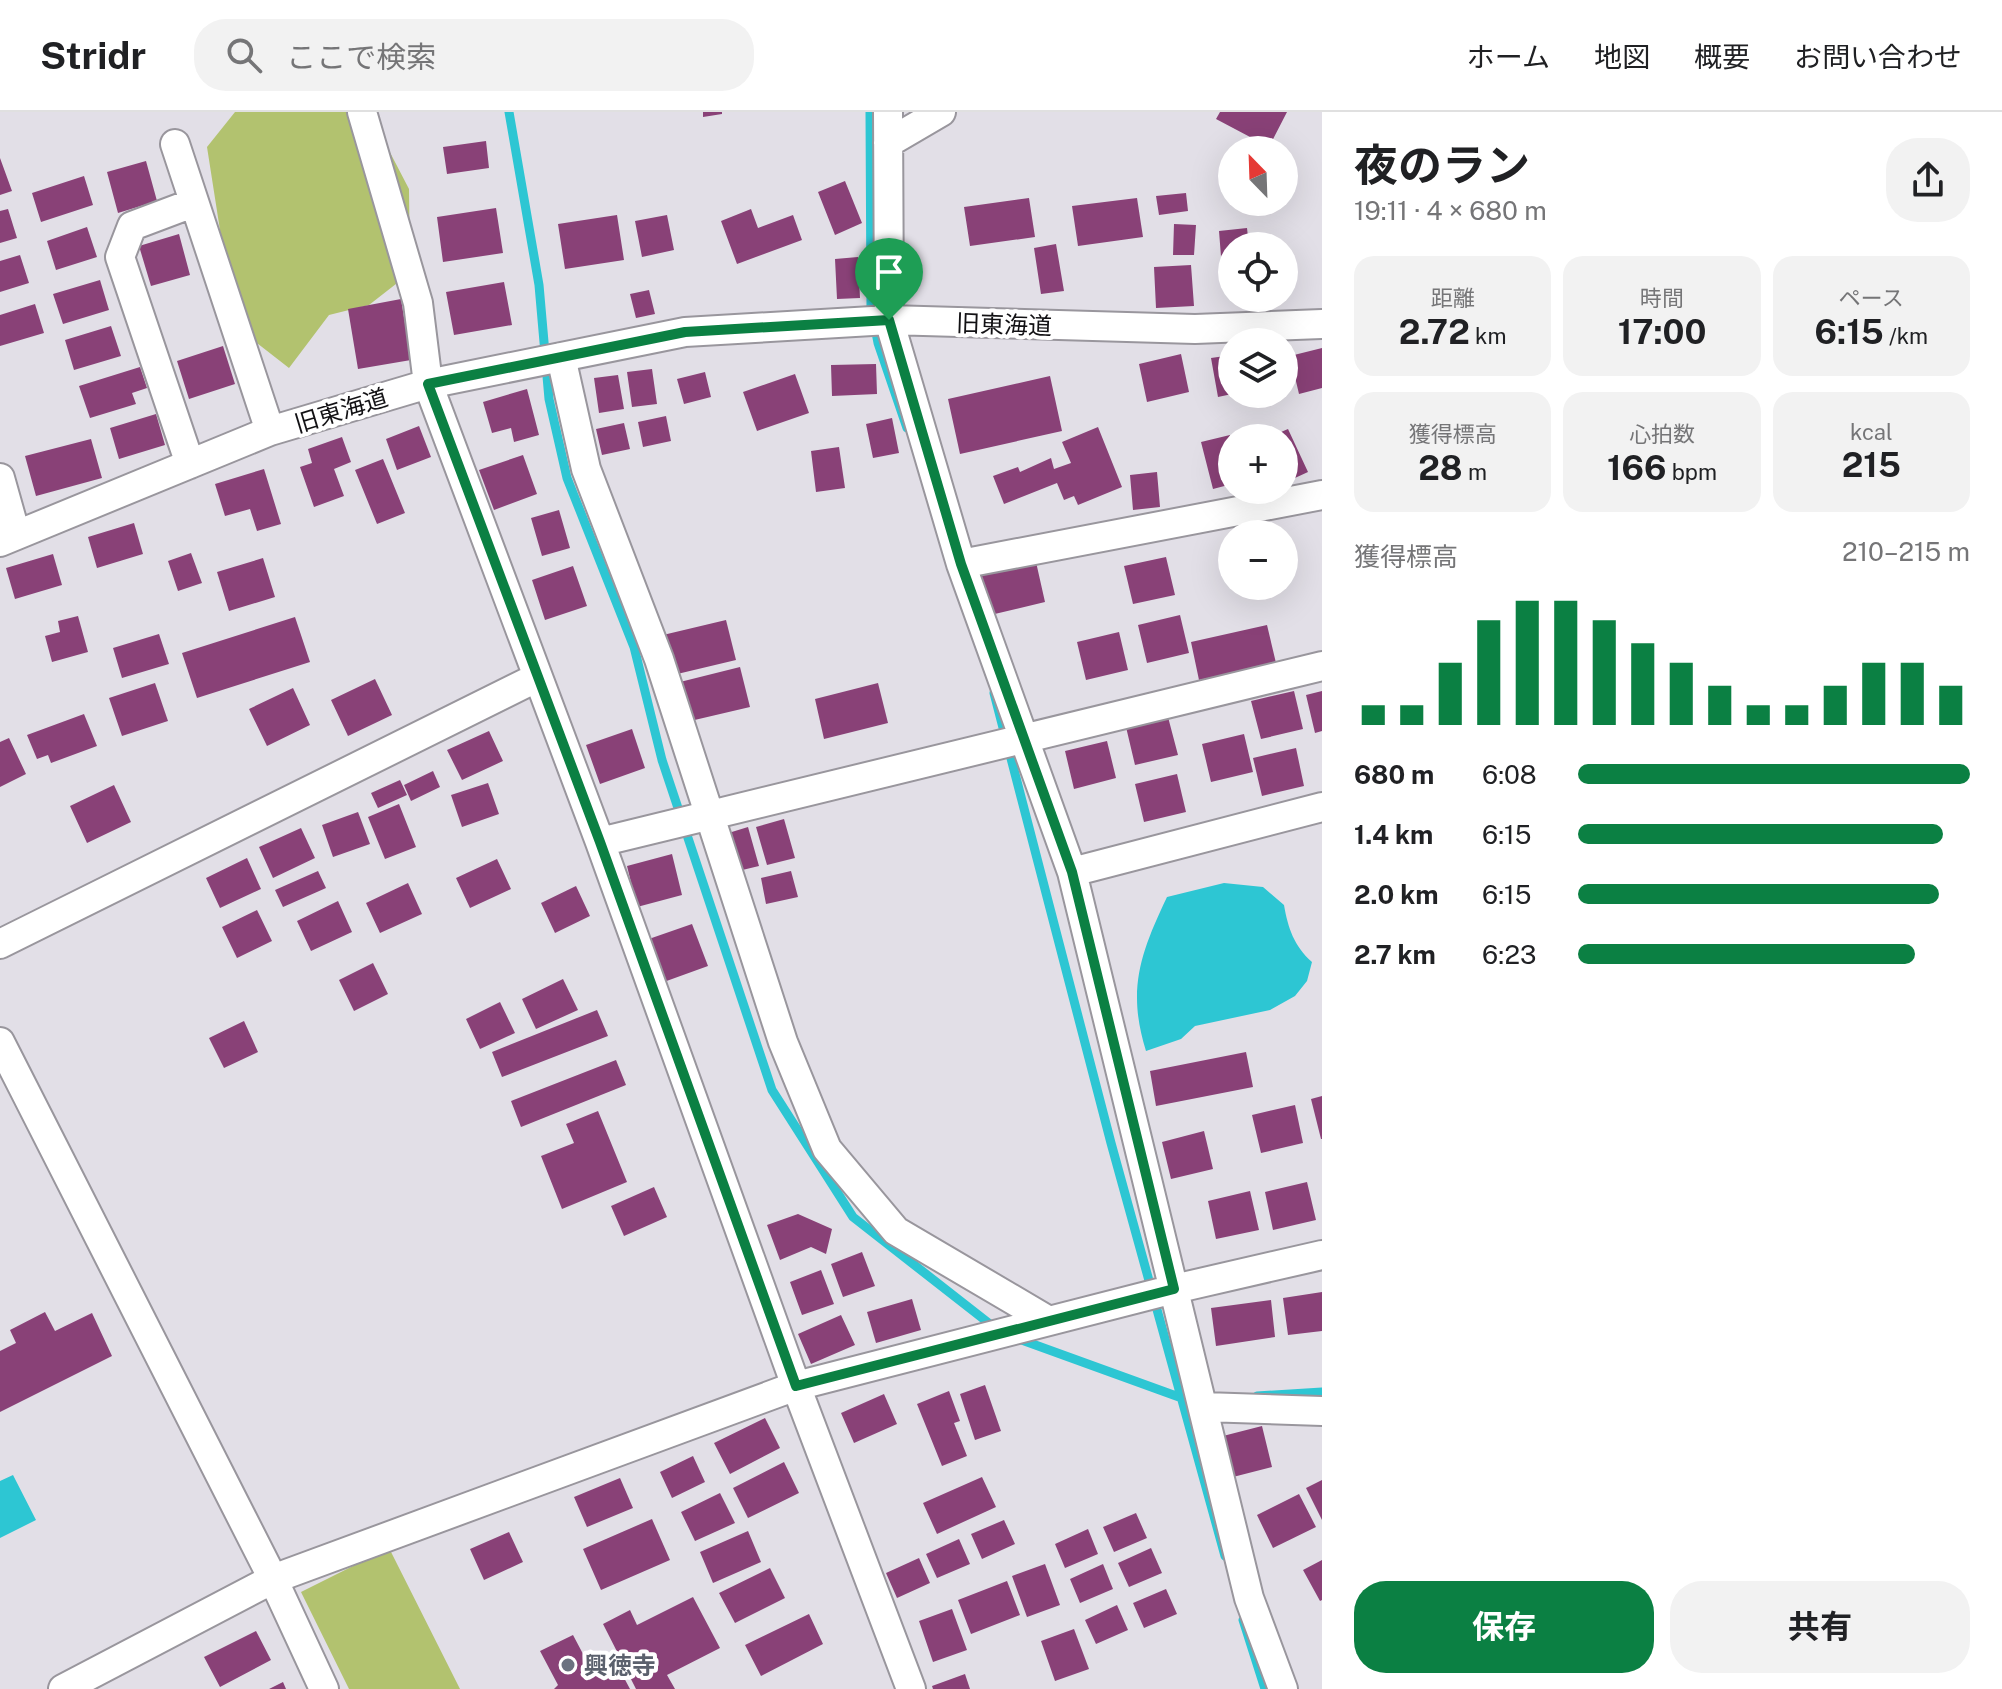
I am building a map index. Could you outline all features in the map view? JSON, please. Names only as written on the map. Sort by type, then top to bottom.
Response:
[{"type":"street","points":[[362,112],[418,303],[428,384],[600,842],[796,1386],[911,1689]]},
{"type":"street","points":[[888,112],[889,320],[961,564],[1072,872],[1249,1598],[1283,1689]]},
{"type":"street","points":[[888,143],[941,112]]},
{"type":"street","points":[[175,144],[270,431]]},
{"type":"street","points":[[190,464],[120,257],[132,226],[193,203]]},
{"type":"street","name":"旧東海道","points":[[8,538],[270,431],[428,384],[685,332],[889,320],[1195,329],[1322,324]]},
{"type":"street","points":[[548,359],[586,469],[659,659],[783,1042],[827,1149],[896,1231],[1049,1321]]},
{"type":"street","points":[[0,478],[8,538]]},
{"type":"street","points":[[961,564],[1322,495]]},
{"type":"street","points":[[600,842],[1026,741],[1322,666]]},
{"type":"street","points":[[0,944],[538,677]]},
{"type":"street","points":[[1072,872],[1322,807]]},
{"type":"street","points":[[0,1042],[273,1579],[324,1689]]},
{"type":"street","points":[[63,1689],[273,1579],[796,1386],[1174,1289],[1322,1255]]},
{"type":"street","points":[[1204,1407],[1322,1411]]},
{"type":"green space","points":[[235,112],[369,112],[409,189],[410,273],[369,305],[329,315],[289,368],[235,326],[207,147]]},
{"type":"green space","points":[[389,1548],[460,1689],[349,1689],[301,1592]]},
{"type":"water","points":[[1224,883],[1263,887],[1284,905],[1293,936],[1312,962],[1307,981],[1295,996],[1270,1010],[1195,1026],[1181,1039],[1146,1051],[1137,1009],[1139,972],[1167,897]]},
{"type":"water","points":[[13,1475],[36,1520],[0,1538],[0,1481]]},
{"type":"building","points":[[703,112],[722,112],[722,114],[703,117]]},
{"type":"building","points":[[1220,112],[1287,112],[1275,136],[1248,136],[1216,119]]},
{"type":"building","points":[[486,141],[489,168],[447,174],[443,147]]},
{"type":"building","points":[[0,158],[12,191],[0,195]]},
{"type":"building","points":[[146,161],[157,201],[118,213],[107,172]]},
{"type":"building","points":[[84,176],[93,205],[41,222],[32,193]]},
{"type":"building","points":[[845,181],[862,223],[835,235],[818,192]]},
{"type":"building","points":[[1186,193],[1188,211],[1159,215],[1156,196]]},
{"type":"building","points":[[1029,198],[1035,237],[970,246],[964,207]]},
{"type":"building","points":[[1137,198],[1143,237],[1078,246],[1072,206]]},
{"type":"building","points":[[496,208],[503,253],[443,262],[437,217]]},
{"type":"building","points":[[8,209],[17,238],[0,243],[0,211]]},
{"type":"building","points":[[751,209],[758,228],[793,215],[802,240],[737,264],[721,221]]},
{"type":"building","points":[[617,215],[624,260],[565,269],[558,224]]},
{"type":"building","points":[[667,215],[674,250],[642,257],[635,221]]},
{"type":"building","points":[[1174,224],[1196,225],[1194,255],[1173,255]]},
{"type":"building","points":[[87,227],[97,257],[56,270],[47,241]]},
{"type":"building","points":[[1247,228],[1247,232],[1219,232]]},
{"type":"building","points":[[179,234],[190,275],[151,286],[139,246]]},
{"type":"building","points":[[1056,244],[1064,291],[1041,294],[1034,248]]},
{"type":"building","points":[[20,255],[29,283],[0,292],[0,261]]},
{"type":"building","points":[[858,257],[860,298],[837,299],[835,259]]},
{"type":"building","points":[[1191,265],[1194,306],[1156,308],[1154,267]]},
{"type":"building","points":[[100,280],[109,310],[63,324],[53,294]]},
{"type":"building","points":[[504,282],[512,325],[454,335],[446,292]]},
{"type":"building","points":[[649,290],[655,314],[636,318],[630,294]]},
{"type":"building","points":[[401,299],[411,360],[358,369],[348,309]]},
{"type":"building","points":[[35,304],[44,333],[0,346],[0,315]]},
{"type":"building","points":[[111,326],[121,356],[74,370],[65,340]]},
{"type":"building","points":[[223,346],[235,384],[189,399],[177,361]]},
{"type":"building","points":[[1322,348],[1322,388],[1299,394],[1298,354]]},
{"type":"building","points":[[1181,354],[1189,392],[1147,402],[1139,364]]},
{"type":"building","points":[[1218,357],[1218,397],[1211,358]]},
{"type":"building","points":[[876,364],[877,394],[832,396],[831,365]]},
{"type":"building","points":[[140,367],[147,388],[132,393],[136,404],[90,418],[79,386]]},
{"type":"building","points":[[652,369],[657,404],[632,407],[627,372]]},
{"type":"building","points":[[705,372],[711,397],[684,404],[677,379]]},
{"type":"building","points":[[795,374],[809,413],[757,431],[743,392]]},
{"type":"building","points":[[618,375],[624,409],[599,413],[594,378]]},
{"type":"building","points":[[1050,376],[1062,431],[960,454],[948,399]]},
{"type":"building","points":[[527,389],[539,435],[514,442],[511,428],[492,433],[483,402]]},
{"type":"building","points":[[156,414],[165,445],[119,459],[110,428]]},
{"type":"building","points":[[666,416],[671,441],[643,447],[638,422]]},
{"type":"building","points":[[892,418],[899,453],[873,458],[866,424]]},
{"type":"building","points":[[624,423],[630,449],[602,455],[596,429]]},
{"type":"building","points":[[419,426],[431,457],[397,470],[386,439]]},
{"type":"building","points":[[1098,427],[1122,487],[1078,505],[1074,496],[1064,500],[1057,483],[1004,504],[993,476],[1018,467],[1020,472],[1051,458],[1054,469],[1071,463],[1062,442]]},
{"type":"building","points":[[342,437],[351,462],[334,469],[344,496],[314,507],[300,467],[312,463],[308,449]]},
{"type":"building","points":[[1218,438],[1218,488],[1213,489],[1201,442]]},
{"type":"building","points":[[91,439],[102,478],[36,496],[25,456]]},
{"type":"building","points":[[839,447],[845,488],[816,492],[811,451]]},
{"type":"building","points":[[1298,450],[1308,472],[1298,477]]},
{"type":"building","points":[[523,455],[537,494],[494,510],[479,470]]},
{"type":"building","points":[[383,459],[405,513],[377,524],[355,470]]},
{"type":"building","points":[[264,469],[281,524],[257,531],[250,509],[225,516],[215,484]]},
{"type":"building","points":[[1157,472],[1160,507],[1133,510],[1130,475]]},
{"type":"building","points":[[559,510],[570,548],[542,556],[531,518]]},
{"type":"building","points":[[134,523],[143,554],[97,568],[88,537]]},
{"type":"building","points":[[191,553],[202,583],[178,591],[168,561]]},
{"type":"building","points":[[53,554],[62,585],[15,599],[6,568]]},
{"type":"building","points":[[1166,557],[1175,595],[1133,604],[1124,566]]},
{"type":"building","points":[[263,558],[275,597],[229,611],[217,572]]},
{"type":"building","points":[[1036,562],[1045,602],[982,617],[972,577]]},
{"type":"building","points":[[573,566],[587,606],[545,620],[532,580]]},
{"type":"building","points":[[1180,615],[1189,653],[1147,663],[1138,625]]},
{"type":"building","points":[[78,616],[88,652],[52,662],[45,636],[60,632],[58,621]]},
{"type":"building","points":[[295,617],[310,662],[197,698],[182,653]]},
{"type":"building","points":[[726,620],[736,660],[673,675],[663,635]]},
{"type":"building","points":[[1267,625],[1276,663],[1199,680],[1191,642]]},
{"type":"building","points":[[1119,632],[1128,670],[1086,680],[1077,642]]},
{"type":"building","points":[[159,634],[169,664],[122,678],[113,648]]},
{"type":"building","points":[[740,667],[750,707],[686,722],[676,683]]},
{"type":"building","points":[[375,679],[392,715],[348,736],[331,700]]},
{"type":"building","points":[[155,683],[168,721],[122,736],[109,698]]},
{"type":"building","points":[[878,683],[888,723],[824,739],[815,699]]},
{"type":"building","points":[[293,688],[310,725],[267,746],[249,709]]},
{"type":"building","points":[[1294,691],[1303,729],[1261,739],[1251,701]]},
{"type":"building","points":[[1322,691],[1322,731],[1315,733],[1306,695]]},
{"type":"building","points":[[84,714],[97,746],[51,763],[48,755],[37,759],[27,735]]},
{"type":"building","points":[[1168,717],[1178,755],[1135,765],[1126,727]]},
{"type":"building","points":[[632,729],[645,768],[600,784],[586,745]]},
{"type":"building","points":[[489,731],[503,761],[462,780],[447,750]]},
{"type":"building","points":[[1244,734],[1253,772],[1211,782],[1202,744]]},
{"type":"building","points":[[9,738],[26,774],[0,787],[0,742]]},
{"type":"building","points":[[1107,741],[1116,778],[1074,789],[1065,751]]},
{"type":"building","points":[[1296,748],[1304,786],[1262,796],[1253,758]]},
{"type":"building","points":[[433,771],[440,787],[411,801],[404,785]]},
{"type":"building","points":[[1177,774],[1186,812],[1144,822],[1135,784]]},
{"type":"building","points":[[400,780],[407,795],[378,808],[371,793]]},
{"type":"building","points":[[488,783],[499,814],[462,827],[451,795]]},
{"type":"building","points":[[114,785],[131,822],[87,843],[70,806]]},
{"type":"building","points":[[399,804],[416,847],[385,859],[368,817]]},
{"type":"building","points":[[358,812],[370,844],[333,857],[322,825]]},
{"type":"building","points":[[784,819],[795,858],[767,865],[756,827]]},
{"type":"building","points":[[748,827],[759,866],[734,872],[722,835]]},
{"type":"building","points":[[301,828],[315,858],[273,878],[259,847]]},
{"type":"building","points":[[672,854],[682,895],[637,907],[627,866]]},
{"type":"building","points":[[247,858],[261,889],[220,908],[206,878]]},
{"type":"building","points":[[497,859],[511,889],[470,908],[456,878]]},
{"type":"building","points":[[318,871],[326,888],[283,907],[275,890]]},
{"type":"building","points":[[791,871],[798,897],[766,904],[761,878]]},
{"type":"building","points":[[408,883],[422,914],[380,933],[366,903]]},
{"type":"building","points":[[576,886],[590,916],[555,933],[541,903]]},
{"type":"building","points":[[338,901],[352,932],[311,951],[297,921]]},
{"type":"building","points":[[257,910],[272,941],[237,958],[222,927]]},
{"type":"building","points":[[692,924],[708,966],[661,983],[646,940]]},
{"type":"building","points":[[373,963],[388,994],[354,1011],[339,980]]},
{"type":"building","points":[[563,979],[578,1010],[536,1029],[522,999]]},
{"type":"building","points":[[500,1002],[515,1033],[480,1049],[466,1019]]},
{"type":"building","points":[[597,1010],[608,1036],[502,1077],[492,1052]]},
{"type":"building","points":[[244,1021],[258,1052],[224,1068],[209,1038]]},
{"type":"building","points":[[1246,1052],[1253,1087],[1156,1106],[1150,1071]]},
{"type":"building","points":[[616,1060],[626,1085],[521,1127],[511,1101]]},
{"type":"building","points":[[1322,1096],[1322,1139],[1321,1139],[1311,1099]]},
{"type":"building","points":[[1295,1105],[1303,1143],[1261,1153],[1252,1115]]},
{"type":"building","points":[[598,1111],[627,1182],[562,1209],[541,1156],[574,1143],[566,1124]]},
{"type":"building","points":[[1204,1131],[1213,1169],[1171,1179],[1162,1142]]},
{"type":"building","points":[[1307,1182],[1316,1220],[1273,1230],[1265,1192]]},
{"type":"building","points":[[654,1187],[667,1217],[624,1236],[611,1206]]},
{"type":"building","points":[[1250,1191],[1259,1230],[1216,1239],[1208,1201]]},
{"type":"building","points":[[798,1214],[832,1229],[826,1254],[811,1247],[780,1260],[767,1225]]},
{"type":"building","points":[[862,1252],[875,1286],[843,1297],[831,1264]]},
{"type":"building","points":[[821,1270],[834,1304],[802,1315],[790,1282]]},
{"type":"building","points":[[1322,1292],[1322,1331],[1288,1335],[1283,1298]]},
{"type":"building","points":[[912,1299],[921,1330],[876,1343],[867,1312]]},
{"type":"building","points":[[1271,1300],[1275,1337],[1216,1346],[1211,1308]]},
{"type":"building","points":[[45,1312],[55,1331],[92,1313],[112,1356],[0,1412],[0,1351],[16,1343],[10,1330]]},
{"type":"building","points":[[841,1315],[855,1345],[811,1364],[798,1334]]},
{"type":"building","points":[[985,1385],[1001,1431],[975,1440],[960,1394]]},
{"type":"building","points":[[949,1391],[960,1421],[954,1423],[967,1456],[942,1466],[917,1404]]},
{"type":"building","points":[[884,1394],[897,1424],[854,1443],[841,1413]]},
{"type":"building","points":[[765,1418],[780,1448],[730,1474],[714,1443]]},
{"type":"building","points":[[1262,1426],[1272,1467],[1233,1477],[1223,1436]]},
{"type":"building","points":[[693,1456],[705,1482],[672,1498],[660,1472]]},
{"type":"building","points":[[784,1462],[799,1493],[748,1518],[733,1488]]},
{"type":"building","points":[[982,1477],[996,1507],[937,1534],[923,1503]]},
{"type":"building","points":[[620,1478],[633,1508],[587,1527],[574,1497]]},
{"type":"building","points":[[1322,1480],[1322,1520],[1306,1488]]},
{"type":"building","points":[[720,1493],[735,1523],[695,1541],[681,1512]]},
{"type":"building","points":[[1299,1494],[1316,1527],[1273,1548],[1257,1515]]},
{"type":"building","points":[[1136,1513],[1147,1538],[1114,1552],[1103,1527]]},
{"type":"building","points":[[652,1519],[670,1560],[601,1590],[583,1549]]},
{"type":"building","points":[[1004,1520],[1015,1544],[982,1559],[971,1534]]},
{"type":"building","points":[[1088,1529],[1098,1554],[1065,1568],[1055,1544]]},
{"type":"building","points":[[748,1531],[761,1562],[713,1583],[700,1552]]},
{"type":"building","points":[[509,1532],[523,1562],[484,1580],[470,1549]]},
{"type":"building","points":[[959,1539],[970,1564],[937,1578],[926,1554]]},
{"type":"building","points":[[1151,1548],[1162,1573],[1129,1587],[1118,1563]]},
{"type":"building","points":[[919,1558],[930,1583],[897,1598],[886,1573]]},
{"type":"building","points":[[1322,1560],[1322,1600],[1320,1601],[1303,1570]]},
{"type":"building","points":[[1045,1564],[1060,1605],[1027,1617],[1012,1576]]},
{"type":"building","points":[[1103,1564],[1113,1589],[1080,1603],[1070,1579]]},
{"type":"building","points":[[770,1568],[785,1598],[735,1623],[719,1593]]},
{"type":"building","points":[[1007,1581],[1020,1615],[971,1634],[958,1600]]},
{"type":"building","points":[[1166,1589],[1177,1614],[1144,1628],[1133,1603]]},
{"type":"building","points":[[693,1597],[720,1648],[667,1675],[675,1689],[636,1689],[603,1624],[630,1610],[637,1625]]},
{"type":"building","points":[[1117,1605],[1128,1630],[1096,1644],[1085,1620]]},
{"type":"building","points":[[952,1609],[967,1650],[933,1662],[919,1621]]},
{"type":"building","points":[[809,1614],[823,1644],[761,1676],[745,1645]]},
{"type":"building","points":[[1074,1629],[1089,1669],[1055,1681],[1041,1641]]},
{"type":"building","points":[[256,1631],[271,1660],[220,1687],[204,1657]]},
{"type":"building","name":"興徳寺","points":[[573,1635],[592,1671],[614,1659],[630,1689],[554,1689],[558,1685],[540,1651]]},
{"type":"building","points":[[965,1674],[970,1689],[933,1689],[932,1686]]},
{"type":"building","points":[[283,1682],[286,1689],[269,1689]]},
{"type":"waterway","points":[[509,112],[539,285],[549,399],[567,478],[634,647],[662,760],[772,1090],[853,1217],[995,1328]]},
{"type":"waterway","points":[[870,112],[871,307],[878,343],[907,428]]},
{"type":"waterway","points":[[994,693],[1111,1143],[1225,1556]]},
{"type":"waterway","points":[[1016,1338],[1179,1397],[1195,1397]]},
{"type":"waterway","points":[[1257,1396],[1322,1392]]},
{"type":"waterway","points":[[1243,1620],[1265,1689]]},
{"type":"place","name":"興徳寺","points":[[568,1665]]},
{"type":"route","points":[[889,320],[961,564],[1072,872],[1174,1289],[796,1386],[600,842],[428,384],[685,332],[889,320]]}]
